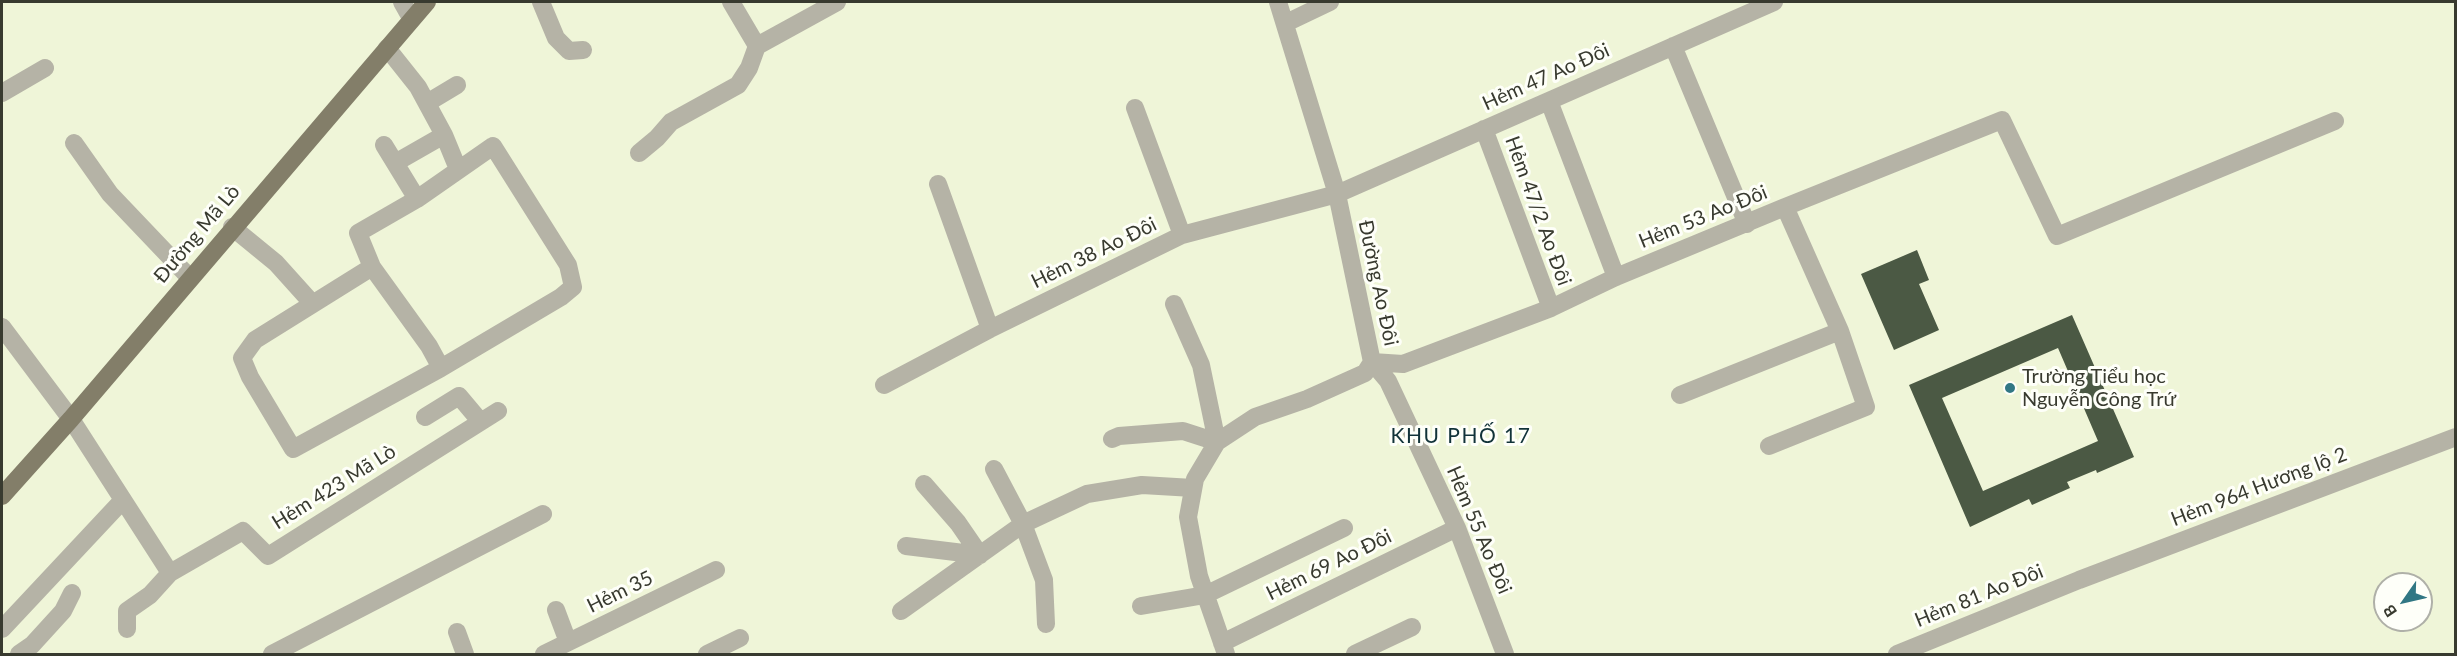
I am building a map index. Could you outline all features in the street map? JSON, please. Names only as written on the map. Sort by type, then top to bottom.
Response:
[{"type":"main road","name":"Đường Mã Lò","points":[[2,496],[71,419],[232,227],[427,2]]},
{"type":"street","points":[[402,2],[411,18]]},
{"type":"street","points":[[541,2],[556,38],[569,51],[583,50]]},
{"type":"street","points":[[730,2],[757,46]]},
{"type":"street","points":[[639,153],[671,122],[738,85],[749,68],[757,46],[837,2]]},
{"type":"street","name":"Đường Ao Đôi","points":[[1224,651],[1199,576],[1188,518],[1195,479],[1217,442],[1256,417],[1307,399],[1365,373],[1372,362],[1337,194],[1278,2]]},
{"type":"street","points":[[1286,23],[1330,2]]},
{"type":"street","name":"Hẻm 47 Ao Đôi","points":[[1337,194],[1774,2]]},
{"type":"street","points":[[1673,45],[1747,224]]},
{"type":"street","points":[[387,48],[418,87],[444,135],[458,169]]},
{"type":"street","points":[[2,93],[45,68]]},
{"type":"street","points":[[427,103],[457,85]]},
{"type":"street","points":[[1549,101],[1616,277]]},
{"type":"street","points":[[1135,108],[1182,235]]},
{"type":"street","points":[[1785,207],[2002,120],[2057,236],[2335,121]]},
{"type":"street","name":"Hẻm 47/2 Ao Đôi","points":[[1484,129],[1551,308]]},
{"type":"street","points":[[395,163],[444,135]]},
{"type":"street","points":[[74,143],[118,202],[190,278]]},
{"type":"street","points":[[384,145],[417,199]]},
{"type":"street","points":[[372,267],[255,340],[242,358],[250,377],[293,448],[441,368],[561,297],[573,287],[568,265],[493,146],[417,199],[358,233],[372,267],[429,346],[441,368]]},
{"type":"street","points":[[938,184],[990,329]]},
{"type":"street","name":"Hẻm 38 Ao Đôi","points":[[884,385],[990,329],[1182,235],[1337,194]]},
{"type":"street","name":"Hẻm 53 Ao Đôi","points":[[1372,362],[1403,364],[1551,308],[1616,277],[1785,207],[1840,331],[1866,406],[1769,446]]},
{"type":"street","points":[[232,227],[276,263],[312,303]]},
{"type":"street","points":[[1174,304],[1201,365],[1217,442]]},
{"type":"street","points":[[2,327],[71,419],[170,573],[150,595],[127,610],[127,629]]},
{"type":"street","points":[[1680,395],[1840,331]]},
{"type":"street","name":"Hẻm 55 Ao Đôi","points":[[1372,362],[1388,381],[1457,528],[1505,654]]},
{"type":"street","points":[[425,417],[459,396],[480,421]]},
{"type":"street","name":"Hẻm 423 Mã Lò","points":[[170,573],[243,531],[268,556],[498,411]]},
{"type":"street","points":[[1112,439],[1119,436],[1184,431],[1217,442]]},
{"type":"street","name":"Hẻm 964 Hương lộ 2","points":[[2079,580],[2456,437]]},
{"type":"street","points":[[994,469],[1023,524],[1044,580],[1046,624]]},
{"type":"street","points":[[924,484],[958,523],[980,555]]},
{"type":"street","points":[[901,611],[1023,524],[1087,494],[1142,485],[1193,488]]},
{"type":"street","points":[[2,629],[122,501]]},
{"type":"street","points":[[272,654],[543,514]]},
{"type":"street","points":[[1141,606],[1205,596],[1344,528]]},
{"type":"street","name":"Hẻm 69 Ao Đôi","points":[[1224,651],[1457,528]]},
{"type":"street","points":[[906,546],[980,555]]},
{"type":"street","name":"Hẻm 35","points":[[544,654],[716,570]]},
{"type":"street","name":"Hẻm 81 Ao Đôi","points":[[1897,654],[2079,580]]},
{"type":"street","points":[[19,654],[32,645],[63,610],[72,594]]},
{"type":"street","points":[[555,610],[568,642]]},
{"type":"street","points":[[1355,654],[1412,627]]},
{"type":"street","points":[[457,632],[465,654]]},
{"type":"street","points":[[707,654],[740,638]]},
{"type":"building","points":[[1917,250],[1929,280],[1919,284],[1939,330],[1894,350],[1861,274]]},
{"type":"building","points":[[2072,315],[2134,457],[2097,473],[2096,470],[2067,482],[2070,488],[2032,505],[2029,499],[1970,527],[1909,385]],"holes":[[[2058,348],[2098,441],[1983,491],[1942,398]]]},
{"type":"place","name":"Trường Tiểu học Nguyễn Công Trứ","points":[[2010,388]]},
{"type":"district","name":"KHU PHỐ 17","points":[[1461,436]]}]
